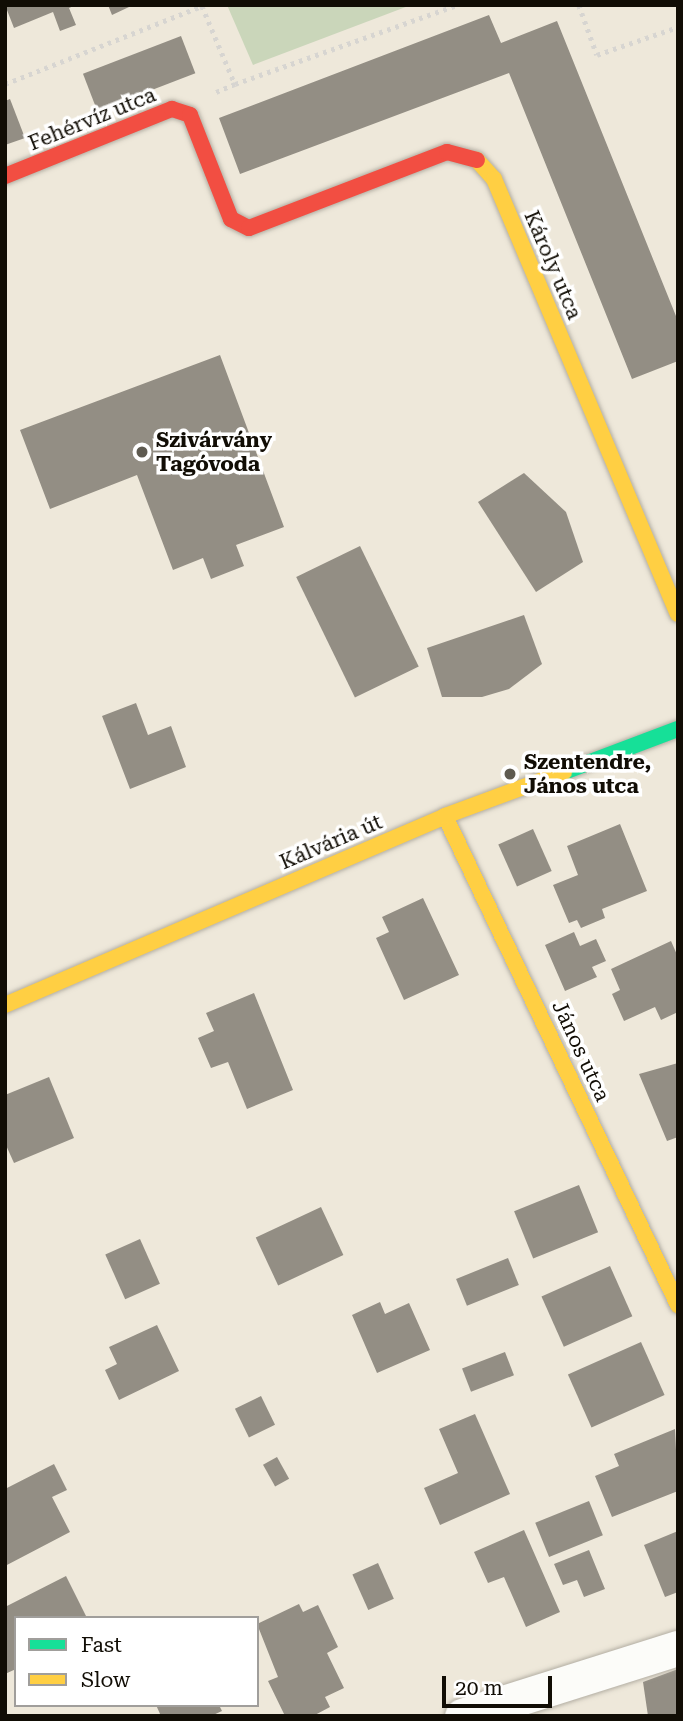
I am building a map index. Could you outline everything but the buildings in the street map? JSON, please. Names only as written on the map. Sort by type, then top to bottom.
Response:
[{"type":"street","name":"Fehérvíz utca","points":[[5,176],[172,109],[190,115],[231,219],[249,228]]},
{"type":"street","name":"Károly utca","points":[[249,228],[447,152],[475,157],[494,179],[678,614]]},
{"type":"street","name":"Kálvária út","points":[[5,1005],[445,816],[678,729]]},
{"type":"street","name":"János utca","points":[[445,816],[678,1305]]},
{"type":"street","points":[[463,1716],[678,1648]]},
{"type":"path","points":[[5,84],[202,5],[235,84],[457,5]]},
{"type":"path","points":[[579,5],[597,55],[678,27]]},
{"type":"green space","points":[[227,5],[411,5],[253,65]]},
{"type":"traffic: fast","points":[[564,772],[678,729]]},
{"type":"traffic: slow","points":[[477,160],[494,179],[678,614]]},
{"type":"traffic: slow","points":[[5,1005],[445,816],[564,772]]},
{"type":"traffic: slow","points":[[445,816],[678,1305]]},
{"type":"traffic: jam","points":[[5,176],[172,109],[190,115],[231,219],[249,228],[447,152],[477,160]]},
{"type":"place","name":"Szivárvány Tagóvoda","points":[[142,452]]},
{"type":"place","name":"Szentendre, János utca","points":[[510,774]]}]
